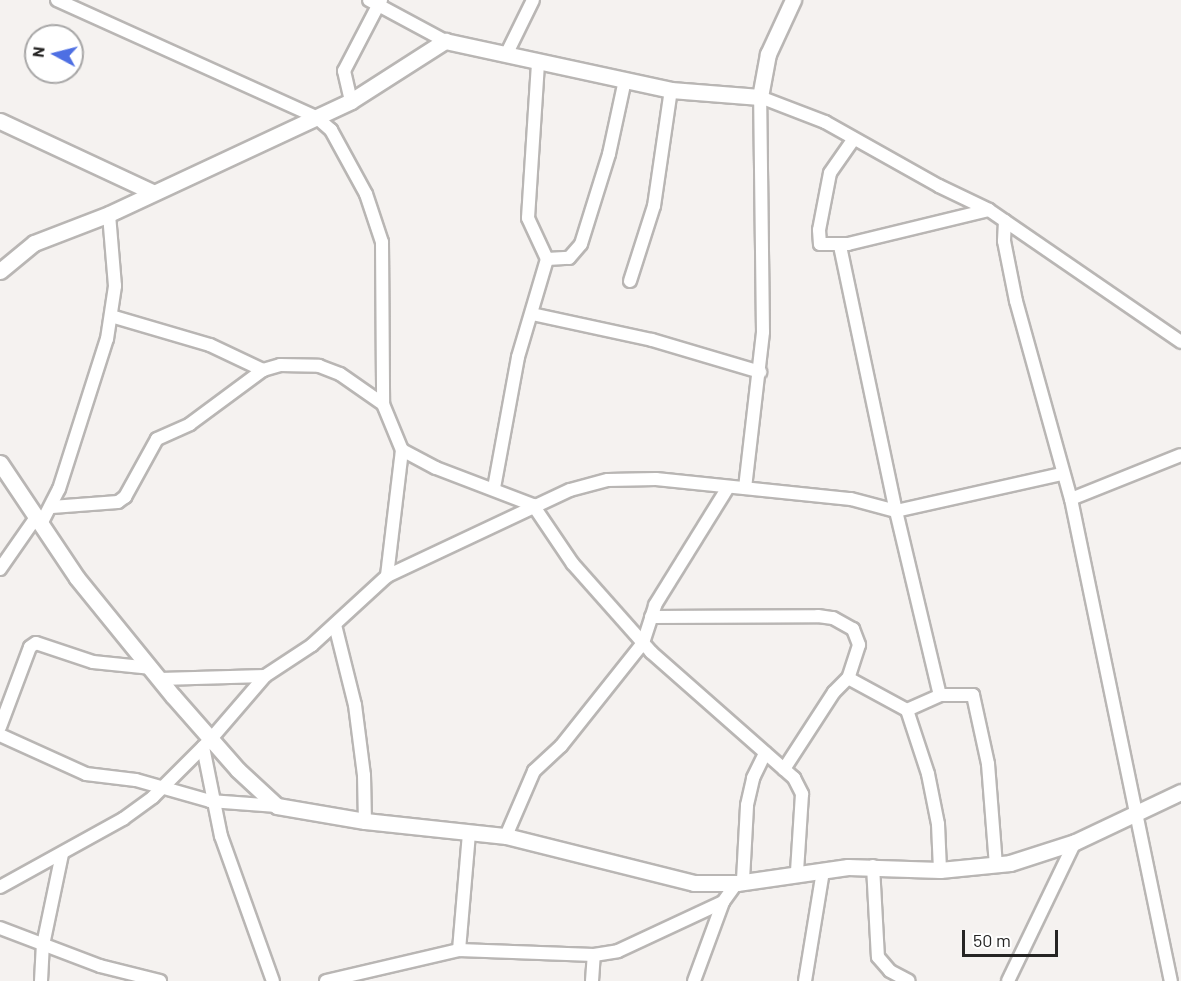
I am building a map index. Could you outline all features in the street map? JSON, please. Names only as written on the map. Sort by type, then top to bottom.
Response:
[{"type":"street","points":[[57,0],[316,117],[342,145],[366,194],[382,242],[383,404],[402,450],[387,576]]},
{"type":"street","points":[[507,53],[533,0]]},
{"type":"street","points":[[745,488],[764,332],[760,96],[768,54],[794,0]]},
{"type":"street","points":[[351,101],[344,71],[376,2],[445,41],[671,90],[760,96],[791,105],[853,140],[989,210],[1181,342]]},
{"type":"street","points":[[1,268],[34,243],[109,214],[351,101],[445,41]]},
{"type":"street","points":[[494,488],[518,357],[547,260],[528,218],[538,62]]},
{"type":"street","points":[[547,260],[569,258],[581,244],[609,154],[625,80]]},
{"type":"street","points":[[630,281],[654,206],[671,90]]},
{"type":"street","points":[[0,121],[152,192]]},
{"type":"street","points":[[853,140],[830,173],[819,230],[820,244],[840,246],[989,210]]},
{"type":"street","points":[[0,569],[52,507],[111,316],[115,286],[109,214]]},
{"type":"street","points":[[1005,221],[1004,241],[1016,301],[1061,474],[1071,499],[1171,981]]},
{"type":"street","points":[[840,246],[896,511],[940,695]]},
{"type":"street","points":[[532,314],[652,340],[760,372]]},
{"type":"street","points":[[111,316],[210,345],[263,370]]},
{"type":"street","points":[[52,507],[118,502],[125,497],[157,439],[190,424],[263,370],[291,364],[319,366],[340,374],[383,404]]},
{"type":"street","points":[[402,450],[436,468],[494,488],[533,505],[573,564],[643,643],[801,786],[797,872]]},
{"type":"street","points":[[1071,499],[1181,455]]},
{"type":"street","points":[[0,464],[77,578],[156,673],[206,743],[277,806]]},
{"type":"street","points":[[0,887],[123,819],[165,787],[265,676],[335,626],[387,576],[533,505],[608,480],[656,479],[727,489],[745,488],[851,499],[896,511],[1061,474]]},
{"type":"street","points":[[506,836],[534,771],[561,746],[643,643],[651,617],[727,489]]},
{"type":"street","points":[[651,617],[833,618],[853,629],[858,638],[848,678],[834,692],[784,769]]},
{"type":"street","points":[[335,626],[355,705],[364,775],[365,821]]},
{"type":"street","points":[[0,727],[30,647],[36,643],[93,662],[156,673],[265,676]]},
{"type":"street","points":[[848,678],[907,710],[928,774],[938,824],[940,870]]},
{"type":"street","points":[[907,710],[940,695],[973,695],[979,710],[988,764],[996,865]]},
{"type":"street","points":[[0,735],[86,774],[165,787],[217,801],[277,806],[365,821],[506,836],[694,883],[740,882],[797,872],[873,866],[940,870],[996,865],[1076,842],[1181,792]]},
{"type":"street","points":[[206,743],[221,836],[273,981]]},
{"type":"street","points":[[694,981],[723,902],[740,882],[747,805],[753,778],[765,753]]},
{"type":"street","points":[[459,950],[469,833]]},
{"type":"street","points":[[1008,981],[1076,842]]},
{"type":"street","points":[[41,981],[43,945],[62,854]]},
{"type":"street","points":[[873,866],[878,957],[890,971],[909,981]]},
{"type":"street","points":[[805,981],[823,871]]},
{"type":"street","points":[[326,981],[459,950],[594,955],[618,951],[723,902]]},
{"type":"street","points":[[0,928],[100,966],[160,981]]},
{"type":"street","points":[[592,981],[594,955]]}]
